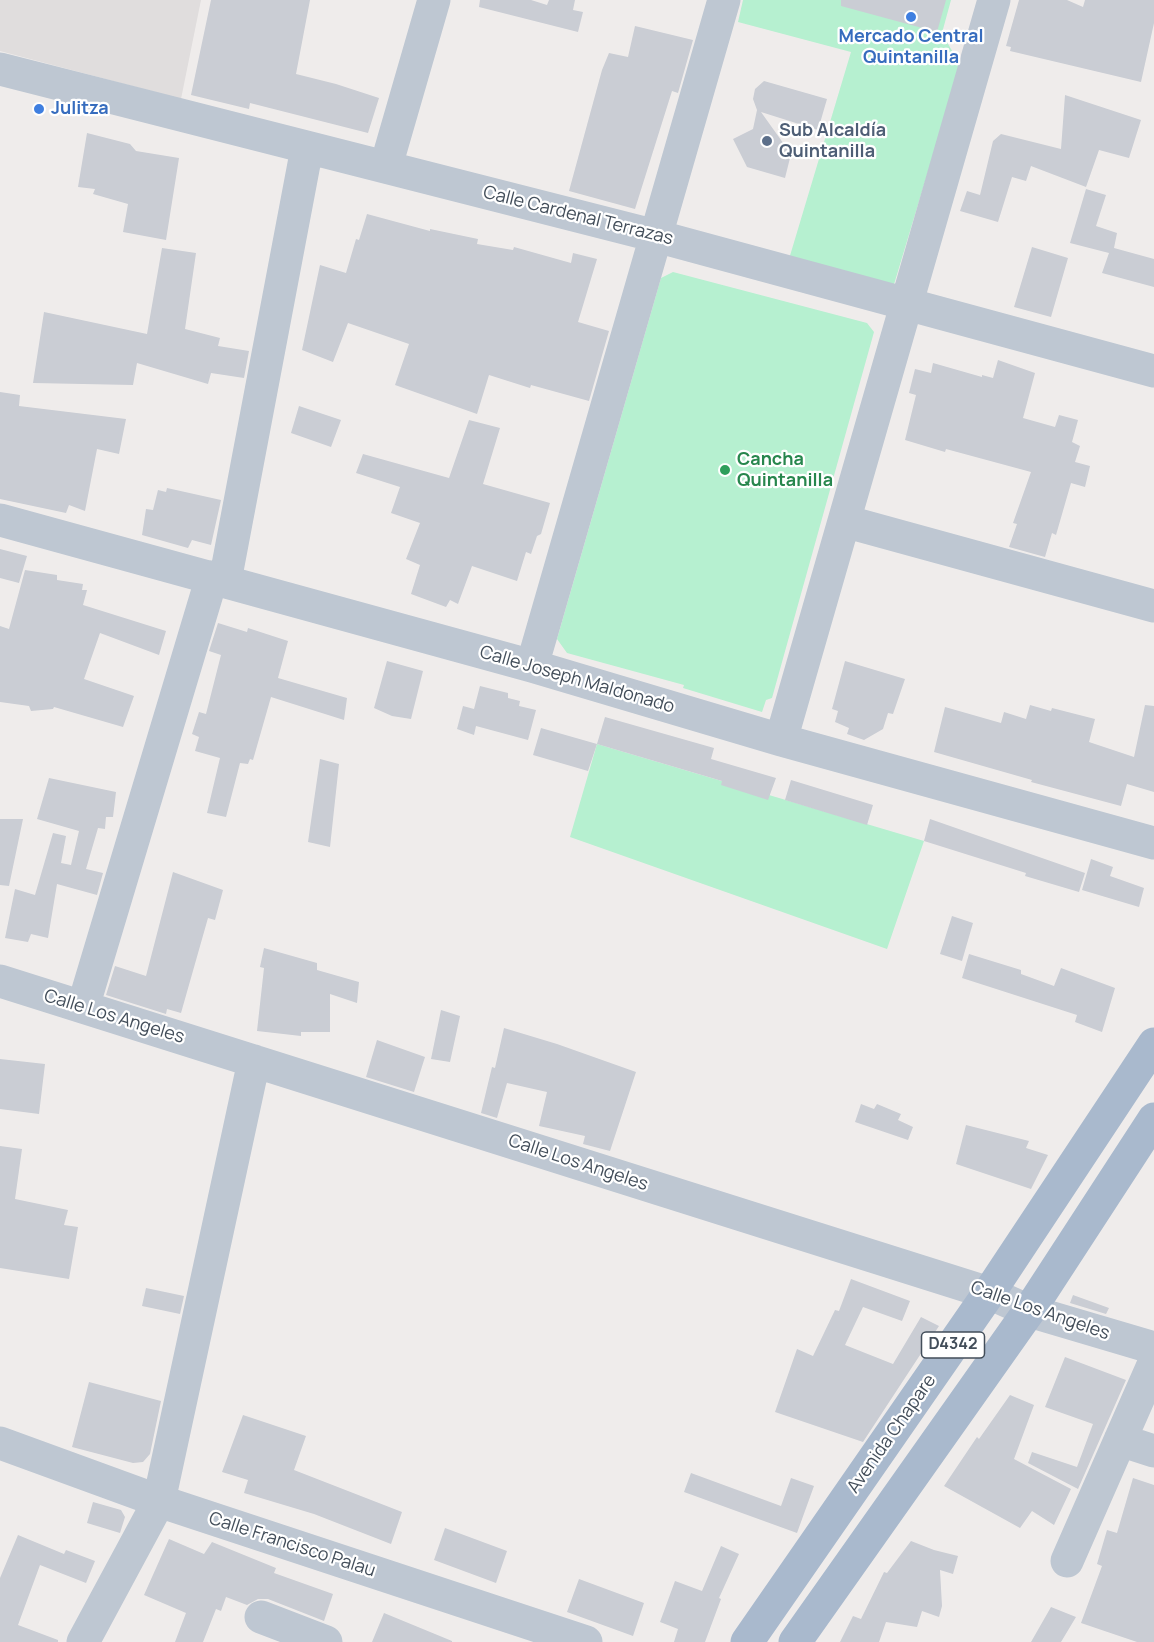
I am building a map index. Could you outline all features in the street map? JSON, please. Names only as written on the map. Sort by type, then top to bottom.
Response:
[{"type":"main road","name":"Avenida Chapare","points":[[747,1642],[989,1293],[1154,1044]]},
{"type":"main road","name":"D4342","points":[[795,1642],[1029,1311],[1154,1119]]},
{"type":"street","points":[[386,166],[434,0]]},
{"type":"street","points":[[532,666],[724,0]]},
{"type":"street","points":[[781,740],[994,0]]},
{"type":"street","name":"Calle Cardenal Terrazas","points":[[0,69],[656,236],[1154,371]]},
{"type":"street","points":[[83,1007],[219,579],[307,148]]},
{"type":"street","name":"Calle Joseph Maldonado","points":[[0,520],[532,666],[781,740],[1154,843]]},
{"type":"street","points":[[844,521],[1154,606]]},
{"type":"street","name":"Calle Los Angeles","points":[[0,981],[989,1293],[1029,1311],[1154,1348]]},
{"type":"street","points":[[83,1642],[159,1501],[254,1061]]},
{"type":"street","points":[[1067,1562],[1154,1363]]},
{"type":"street","points":[[1120,1440],[1154,1451]]},
{"type":"street","name":"Calle Francisco Palau","points":[[0,1443],[159,1501],[585,1642]]},
{"type":"street","points":[[261,1617],[326,1642]]},
{"type":"shaded area","points":[[0,0],[201,0],[181,99],[0,51]]},
{"type":"green space","points":[[743,0],[951,0],[942,33],[960,65],[892,291],[789,259],[851,52],[738,22]]},
{"type":"green space","points":[[673,272],[867,323],[874,332],[772,698],[766,700],[762,712],[683,688],[684,685],[567,653],[557,639],[661,278]]},
{"type":"green space","points":[[597,744],[924,841],[887,949],[570,837]]},
{"type":"building","points":[[211,0],[310,0],[296,74],[379,98],[368,133],[250,103],[249,109],[191,95]]},
{"type":"building","points":[[480,0],[531,0],[547,5],[549,0],[575,0],[573,10],[583,12],[578,32],[479,7]]},
{"type":"building","name":"Mercado Central Quintanilla","points":[[841,0],[946,0],[937,32],[841,6]]},
{"type":"building","points":[[1019,0],[1067,0],[1083,7],[1085,0],[1154,0],[1154,23],[1141,82],[1010,51],[1011,47],[1006,46]]},
{"type":"building","points":[[635,26],[693,40],[678,93],[672,91],[635,209],[569,191],[602,70],[609,53],[628,57]]},
{"type":"building","points":[[764,81],[827,99],[818,130],[761,112],[791,154],[785,178],[747,167],[733,139],[753,129],[757,110],[753,99],[755,89]]},
{"type":"building","points":[[1065,95],[1141,120],[1129,158],[1099,150],[1086,187],[1031,166],[1026,181],[1012,177],[998,222],[960,211],[967,191],[980,195],[993,141],[1001,134],[1061,149]]},
{"type":"building","points":[[87,133],[130,144],[136,151],[179,158],[166,240],[123,232],[128,204],[93,194],[95,189],[78,187]]},
{"type":"building","points":[[1086,189],[1106,195],[1096,226],[1117,233],[1114,248],[1154,259],[1154,287],[1102,273],[1109,253],[1070,243]]},
{"type":"building","points":[[367,214],[430,231],[430,229],[478,239],[477,244],[513,250],[514,247],[571,263],[573,253],[597,259],[578,322],[609,331],[589,401],[531,385],[530,388],[489,375],[477,414],[395,385],[409,344],[348,323],[333,362],[302,350],[320,265],[346,273],[356,239],[359,240]]},
{"type":"building","points":[[1032,247],[1068,258],[1051,317],[1014,307]]},
{"type":"building","points":[[162,248],[196,253],[185,329],[220,338],[218,346],[249,351],[244,378],[211,373],[208,384],[137,363],[133,385],[33,383],[44,312],[147,334]]},
{"type":"building","points":[[998,360],[1035,373],[1023,418],[1055,427],[1059,415],[1078,420],[1072,442],[1080,446],[1075,462],[1090,466],[1085,487],[1071,483],[1056,535],[1052,533],[1045,557],[1009,547],[1017,524],[1013,523],[1031,472],[905,440],[916,395],[909,393],[915,369],[931,373],[933,363],[993,378]]},
{"type":"building","points":[[0,392],[20,395],[19,406],[126,419],[119,454],[97,449],[85,511],[69,505],[66,513],[0,499]]},
{"type":"building","points":[[299,406],[341,420],[331,447],[291,433]]},
{"type":"building","points":[[469,420],[500,428],[483,484],[550,503],[541,534],[537,536],[531,554],[526,552],[517,581],[472,566],[458,604],[450,600],[446,607],[411,594],[420,565],[406,559],[420,523],[391,513],[400,487],[356,473],[363,454],[449,478]]},
{"type":"building","points":[[167,488],[221,500],[211,545],[192,540],[188,548],[142,535],[146,509],[153,510],[158,490],[166,492]]},
{"type":"building","points":[[0,549],[27,556],[19,583],[0,578]]},
{"type":"building","points":[[25,570],[57,575],[57,580],[83,584],[82,590],[87,590],[83,605],[166,631],[159,655],[100,633],[84,679],[134,696],[123,727],[54,707],[31,711],[29,706],[0,702],[0,626],[9,629]]},
{"type":"building","points":[[218,623],[247,632],[248,628],[288,641],[278,678],[347,698],[344,720],[271,697],[253,760],[250,759],[248,764],[240,763],[226,817],[207,813],[220,758],[195,751],[199,737],[192,734],[199,712],[206,714],[221,655],[209,651]]},
{"type":"building","points":[[387,661],[423,671],[411,719],[392,716],[374,708]]},
{"type":"building","points":[[845,661],[905,679],[893,714],[888,713],[883,729],[864,740],[847,734],[849,728],[835,722],[838,711],[832,709]]},
{"type":"building","points":[[480,686],[508,693],[508,698],[520,701],[519,706],[536,710],[528,740],[476,726],[474,735],[457,729],[463,706],[474,709]]},
{"type":"building","points":[[1030,705],[1095,719],[1089,742],[1134,757],[1145,705],[1154,706],[1154,792],[1127,784],[1121,806],[1031,782],[1032,780],[934,752],[945,707],[1001,723],[1004,712],[1026,719]]},
{"type":"building","points":[[605,717],[714,748],[711,759],[776,778],[768,800],[721,785],[722,781],[597,744]]},
{"type":"building","points":[[541,728],[597,744],[588,771],[533,755]]},
{"type":"building","points":[[320,759],[339,764],[330,847],[308,842]]},
{"type":"building","points":[[49,778],[116,792],[113,817],[106,817],[105,829],[98,828],[86,869],[103,873],[97,895],[57,884],[48,938],[31,934],[28,942],[5,938],[15,889],[35,895],[53,833],[66,836],[61,863],[71,865],[79,831],[37,819]]},
{"type":"building","points":[[791,780],[873,805],[867,825],[785,800]]},
{"type":"building","points":[[0,819],[23,819],[9,886],[0,885]]},
{"type":"building","points":[[930,819],[1085,873],[1079,892],[924,841]]},
{"type":"building","points":[[1091,859],[1113,867],[1110,876],[1144,888],[1139,907],[1082,890]]},
{"type":"building","points":[[173,872],[223,890],[215,920],[208,918],[181,1013],[167,1009],[166,1014],[106,995],[115,966],[146,976]]},
{"type":"building","points":[[952,916],[973,923],[962,961],[940,954]]},
{"type":"building","points":[[264,948],[317,963],[317,970],[359,982],[357,1003],[330,994],[330,1032],[301,1032],[301,1036],[257,1031],[264,968],[260,967]]},
{"type":"building","points":[[969,954],[1021,970],[1021,974],[1054,986],[1061,968],[1115,988],[1102,1032],[1075,1022],[1077,1015],[962,978]]},
{"type":"building","points":[[441,1010],[460,1016],[450,1062],[431,1059]]},
{"type":"building","points":[[504,1028],[636,1072],[610,1151],[583,1144],[585,1136],[539,1126],[547,1092],[507,1083],[497,1118],[481,1113]]},
{"type":"building","points":[[377,1040],[425,1057],[414,1092],[366,1077]]},
{"type":"building","points":[[0,1059],[45,1064],[39,1114],[0,1109]]},
{"type":"building","points":[[861,1104],[874,1109],[877,1104],[901,1114],[898,1120],[913,1127],[908,1140],[855,1122]]},
{"type":"building","points":[[966,1125],[1029,1141],[1026,1148],[1048,1155],[1031,1189],[956,1164]]},
{"type":"building","points":[[0,1146],[22,1149],[15,1199],[68,1210],[64,1225],[78,1227],[69,1279],[0,1268]]},
{"type":"building","points":[[851,1279],[910,1301],[902,1321],[863,1307],[845,1345],[893,1364],[921,1317],[939,1326],[863,1442],[775,1412],[797,1349],[813,1356],[835,1310],[839,1311]]},
{"type":"building","points":[[146,1288],[184,1296],[180,1314],[142,1306]]},
{"type":"building","points":[[1073,1295],[1109,1308],[1106,1314],[1070,1303]]},
{"type":"building","points":[[1065,1357],[1126,1380],[1078,1489],[1028,1463],[1032,1452],[1077,1467],[1093,1424],[1045,1407]]},
{"type":"building","points":[[89,1382],[161,1401],[150,1454],[143,1462],[133,1463],[72,1447]]},
{"type":"building","points":[[1010,1395],[1034,1405],[1014,1459],[1071,1489],[1054,1525],[1032,1511],[1020,1528],[944,1486],[977,1437],[979,1439]]},
{"type":"building","points":[[243,1415],[306,1436],[294,1470],[402,1512],[391,1544],[314,1514],[244,1493],[248,1480],[222,1472]]},
{"type":"building","points":[[691,1473],[781,1506],[791,1478],[814,1486],[797,1533],[684,1492]]},
{"type":"building","points":[[1133,1478],[1154,1485],[1154,1642],[1137,1642],[1081,1623],[1102,1566],[1097,1564],[1107,1530],[1117,1533]]},
{"type":"building","points":[[93,1502],[121,1510],[125,1517],[120,1533],[87,1523]]},
{"type":"building","points":[[445,1528],[507,1551],[496,1583],[434,1560]]},
{"type":"building","points":[[18,1535],[64,1554],[66,1550],[95,1561],[86,1583],[40,1565],[18,1625],[58,1640],[58,1642],[0,1642],[0,1578]]},
{"type":"building","points":[[169,1539],[204,1554],[212,1542],[276,1568],[274,1573],[333,1594],[324,1621],[268,1599],[258,1599],[247,1605],[226,1597],[221,1611],[216,1609],[203,1642],[175,1642],[186,1613],[144,1595]]},
{"type":"building","points":[[911,1541],[958,1556],[953,1574],[940,1570],[942,1606],[939,1617],[922,1611],[917,1627],[886,1622],[879,1642],[840,1642],[853,1616],[861,1619],[884,1572],[887,1573]]},
{"type":"building","points":[[721,1546],[739,1554],[719,1598],[721,1599],[705,1642],[674,1642],[678,1629],[660,1622],[675,1581],[702,1591]]},
{"type":"building","points":[[579,1579],[644,1603],[633,1636],[567,1612]]},
{"type":"building","points":[[1051,1607],[1076,1617],[1061,1642],[1031,1642]]},
{"type":"building","points":[[384,1613],[452,1641],[452,1642],[372,1642]]},
{"type":"place","name":"Mercado Central Quintanilla","points":[[911,17]]},
{"type":"place","name":"Julitza","points":[[39,109]]},
{"type":"place","name":"Sub Alcaldía Quintanilla","points":[[767,141]]},
{"type":"place","name":"Cancha Quintanilla","points":[[725,470]]}]
